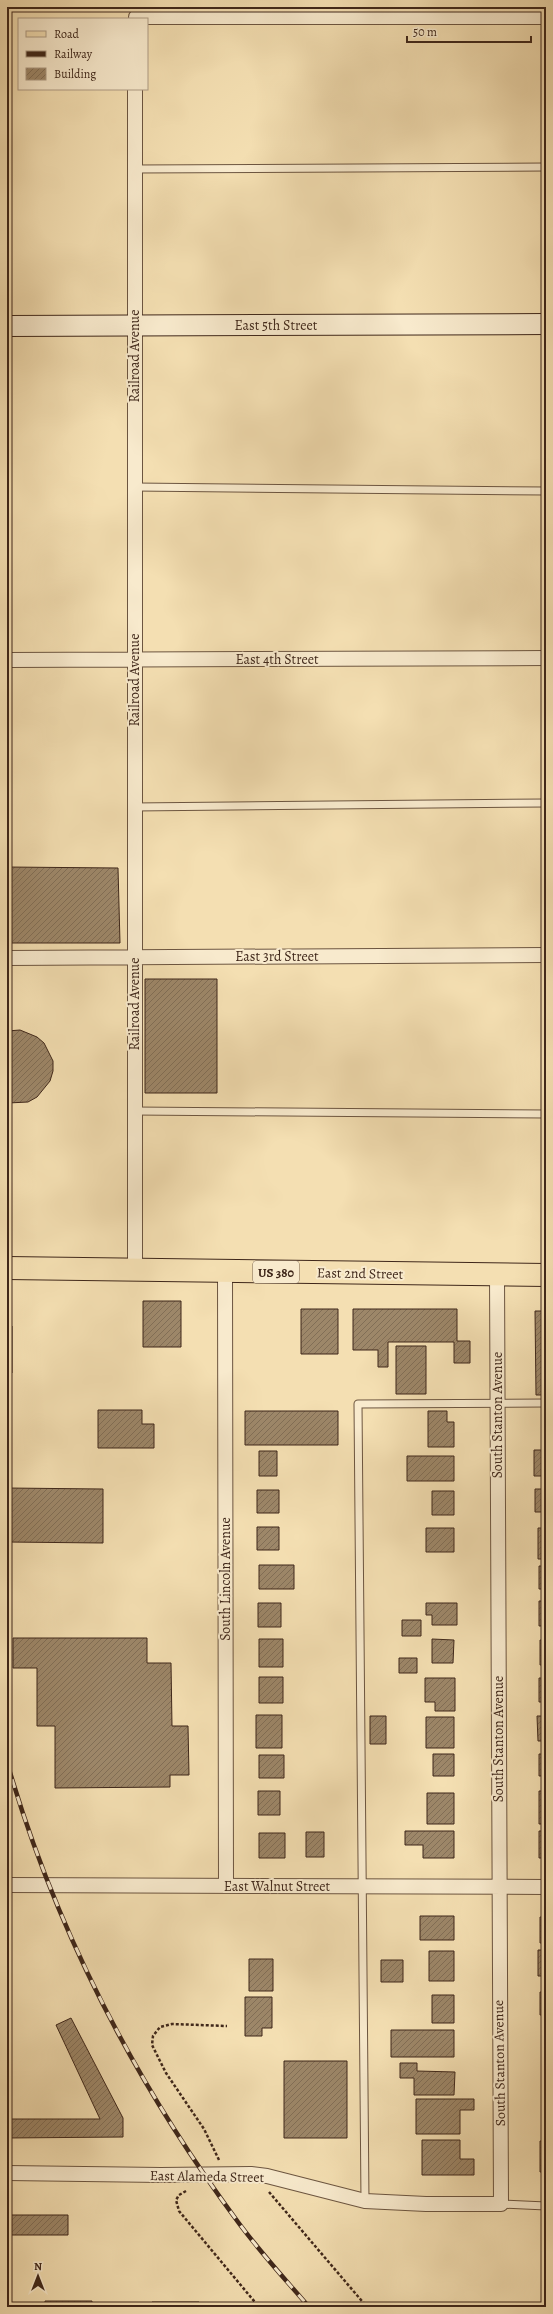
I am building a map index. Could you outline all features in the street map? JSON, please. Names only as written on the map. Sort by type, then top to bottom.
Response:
[{"type":"main road","name":"East 2nd Street","points":[[7,1268],[546,1275]]},
{"type":"street","points":[[136,14],[546,17]]},
{"type":"street","name":"Railroad Avenue","points":[[135,90],[135,1270]]},
{"type":"street","name":"East 5th Street","points":[[7,326],[546,324]]},
{"type":"street","name":"East 4th Street","points":[[7,660],[546,658]]},
{"type":"street","name":"East 3rd Street","points":[[7,958],[546,954]]},
{"type":"street","name":"South Lincoln Avenue","points":[[225,1272],[226,1886]]},
{"type":"street","name":"South Stanton Avenue","points":[[497,1274],[501,2204]]},
{"type":"street","name":"East Walnut Street","points":[[7,1885],[546,1887]]},
{"type":"street","name":"East Alameda Street","points":[[7,2174],[220,2174],[267,2176],[365,2201],[426,2204],[501,2204]]},
{"type":"lane","points":[[135,169],[546,167]]},
{"type":"lane","points":[[134,487],[546,491]]},
{"type":"lane","points":[[134,806],[546,804]]},
{"type":"lane","points":[[134,1111],[546,1114]]},
{"type":"lane","points":[[365,2201],[361,1886],[358,1404],[546,1403]]},
{"type":"lane","points":[[501,2204],[546,2206]]},
{"type":"path","points":[[220,2174],[216,2151],[166,2073],[152,2045],[153,2036],[160,2027],[172,2024],[227,2026]]},
{"type":"path","points":[[264,2188],[367,2307]]},
{"type":"path","points":[[188,2189],[179,2195],[176,2200],[179,2211],[258,2307]]},
{"type":"building","points":[[7,867],[118,868],[120,943],[7,943]]},
{"type":"building","points":[[145,979],[217,979],[217,1093],[145,1093]]},
{"type":"building","points":[[20,1030],[37,1037],[44,1043],[53,1061],[53,1071],[50,1081],[37,1097],[28,1102],[8,1103],[7,1031]]},
{"type":"building","points":[[143,1301],[181,1301],[181,1347],[143,1347]]},
{"type":"building","points":[[301,1309],[338,1309],[338,1354],[301,1354]]},
{"type":"building","points":[[353,1309],[457,1309],[457,1341],[470,1341],[470,1363],[454,1363],[454,1342],[388,1342],[388,1367],[378,1367],[378,1350],[353,1350]]},
{"type":"building","points":[[535,1311],[546,1311],[546,1395],[536,1395]]},
{"type":"building","points":[[7,1326],[12,1326],[12,1373],[7,1373]]},
{"type":"building","points":[[396,1346],[426,1346],[426,1394],[396,1394]]},
{"type":"building","points":[[98,1410],[142,1410],[142,1424],[154,1424],[154,1448],[98,1448]]},
{"type":"building","points":[[245,1411],[338,1411],[338,1445],[245,1445]]},
{"type":"building","points":[[428,1411],[447,1411],[447,1422],[454,1422],[454,1447],[428,1447]]},
{"type":"building","points":[[534,1450],[546,1450],[546,1476],[534,1476]]},
{"type":"building","points":[[259,1451],[277,1451],[277,1476],[259,1476]]},
{"type":"building","points":[[407,1456],[454,1456],[454,1481],[407,1481]]},
{"type":"building","points":[[7,1488],[103,1489],[103,1543],[7,1542]]},
{"type":"building","points":[[535,1489],[546,1489],[546,1512],[535,1512]]},
{"type":"building","points":[[257,1490],[279,1490],[279,1513],[257,1513]]},
{"type":"building","points":[[432,1491],[454,1491],[454,1515],[432,1515]]},
{"type":"building","points":[[257,1527],[279,1527],[279,1550],[257,1550]]},
{"type":"building","points":[[426,1528],[454,1528],[454,1552],[426,1552]]},
{"type":"building","points":[[538,1528],[546,1528],[546,1559],[538,1559]]},
{"type":"building","points":[[259,1565],[294,1565],[294,1589],[259,1589]]},
{"type":"building","points":[[539,1566],[546,1566],[546,1589],[539,1589]]},
{"type":"building","points":[[539,1601],[546,1601],[546,1626],[539,1626]]},
{"type":"building","points":[[258,1603],[281,1603],[281,1627],[258,1627]]},
{"type":"building","points":[[426,1603],[457,1603],[457,1625],[432,1625],[432,1615],[426,1615]]},
{"type":"building","points":[[402,1620],[421,1620],[421,1636],[402,1636]]},
{"type":"building","points":[[13,1638],[147,1638],[147,1663],[171,1663],[172,1726],[188,1726],[189,1775],[170,1775],[170,1787],[55,1788],[55,1726],[37,1726],[37,1668],[13,1668]]},
{"type":"building","points":[[259,1639],[283,1639],[283,1667],[259,1667]]},
{"type":"building","points":[[432,1639],[454,1640],[453,1663],[432,1663]]},
{"type":"building","points":[[540,1640],[546,1640],[546,1665],[540,1665]]},
{"type":"building","points":[[399,1658],[417,1658],[417,1673],[399,1673]]},
{"type":"building","points":[[259,1677],[283,1677],[283,1703],[259,1703]]},
{"type":"building","points":[[425,1678],[455,1678],[455,1711],[435,1711],[435,1702],[425,1702]]},
{"type":"building","points":[[539,1678],[546,1678],[546,1702],[539,1702]]},
{"type":"building","points":[[256,1715],[282,1715],[282,1748],[256,1748]]},
{"type":"building","points":[[370,1716],[386,1716],[386,1744],[370,1744]]},
{"type":"building","points":[[537,1716],[546,1716],[546,1741],[538,1741]]},
{"type":"building","points":[[426,1717],[454,1717],[454,1748],[426,1748]]},
{"type":"building","points":[[433,1754],[454,1754],[454,1776],[433,1776]]},
{"type":"building","points":[[539,1754],[546,1754],[546,1776],[539,1776]]},
{"type":"building","points":[[259,1755],[284,1755],[284,1778],[259,1778]]},
{"type":"building","points":[[258,1791],[280,1791],[280,1815],[258,1815]]},
{"type":"building","points":[[539,1791],[546,1791],[546,1824],[539,1824]]},
{"type":"building","points":[[427,1793],[454,1793],[454,1824],[427,1824]]},
{"type":"building","points":[[405,1831],[454,1831],[454,1858],[423,1858],[423,1845],[405,1845]]},
{"type":"building","points":[[539,1831],[546,1831],[546,1858],[539,1858]]},
{"type":"building","points":[[306,1832],[324,1832],[324,1857],[306,1857]]},
{"type":"building","points":[[259,1833],[285,1833],[285,1858],[259,1858]]},
{"type":"building","points":[[7,1910],[9,1910],[8,2019],[7,2019]]},
{"type":"building","points":[[420,1916],[454,1916],[454,1940],[420,1940]]},
{"type":"building","points":[[540,1917],[546,1917],[546,1943],[540,1943]]},
{"type":"building","points":[[538,1950],[546,1950],[546,1976],[538,1976]]},
{"type":"building","points":[[429,1951],[454,1951],[454,1981],[429,1981]]},
{"type":"building","points":[[249,1959],[273,1959],[273,1991],[249,1991]]},
{"type":"building","points":[[381,1960],[403,1960],[403,1982],[381,1982]]},
{"type":"building","points":[[540,1992],[546,1992],[546,2015],[540,2015]]},
{"type":"building","points":[[432,1995],[454,1995],[454,2023],[432,2023]]},
{"type":"building","points":[[245,1997],[272,1997],[272,2028],[262,2028],[262,2036],[245,2036]]},
{"type":"building","points":[[71,2018],[123,2118],[123,2137],[7,2138],[7,2119],[100,2119],[56,2025]]},
{"type":"building","points":[[391,2030],[454,2030],[454,2057],[391,2057]]},
{"type":"building","points":[[284,2061],[347,2061],[347,2138],[284,2138]]},
{"type":"building","points":[[400,2063],[417,2063],[417,2071],[455,2072],[454,2095],[414,2095],[414,2078],[400,2078]]},
{"type":"building","points":[[416,2099],[474,2099],[474,2110],[460,2110],[460,2134],[416,2134]]},
{"type":"building","points":[[422,2140],[460,2140],[460,2159],[474,2159],[474,2175],[422,2175]]},
{"type":"building","points":[[540,2141],[546,2141],[546,2172],[540,2172]]},
{"type":"building","points":[[7,2215],[68,2215],[68,2235],[7,2235]]},
{"type":"building","points":[[45,2301],[92,2301],[92,2307],[45,2307]]},
{"type":"building","points":[[152,2302],[199,2302],[199,2307],[152,2307]]},
{"type":"railway","points":[[7,1762],[27,1824],[49,1884],[74,1944],[102,2002],[133,2060],[166,2115],[238,2222],[264,2255],[309,2307]]}]
